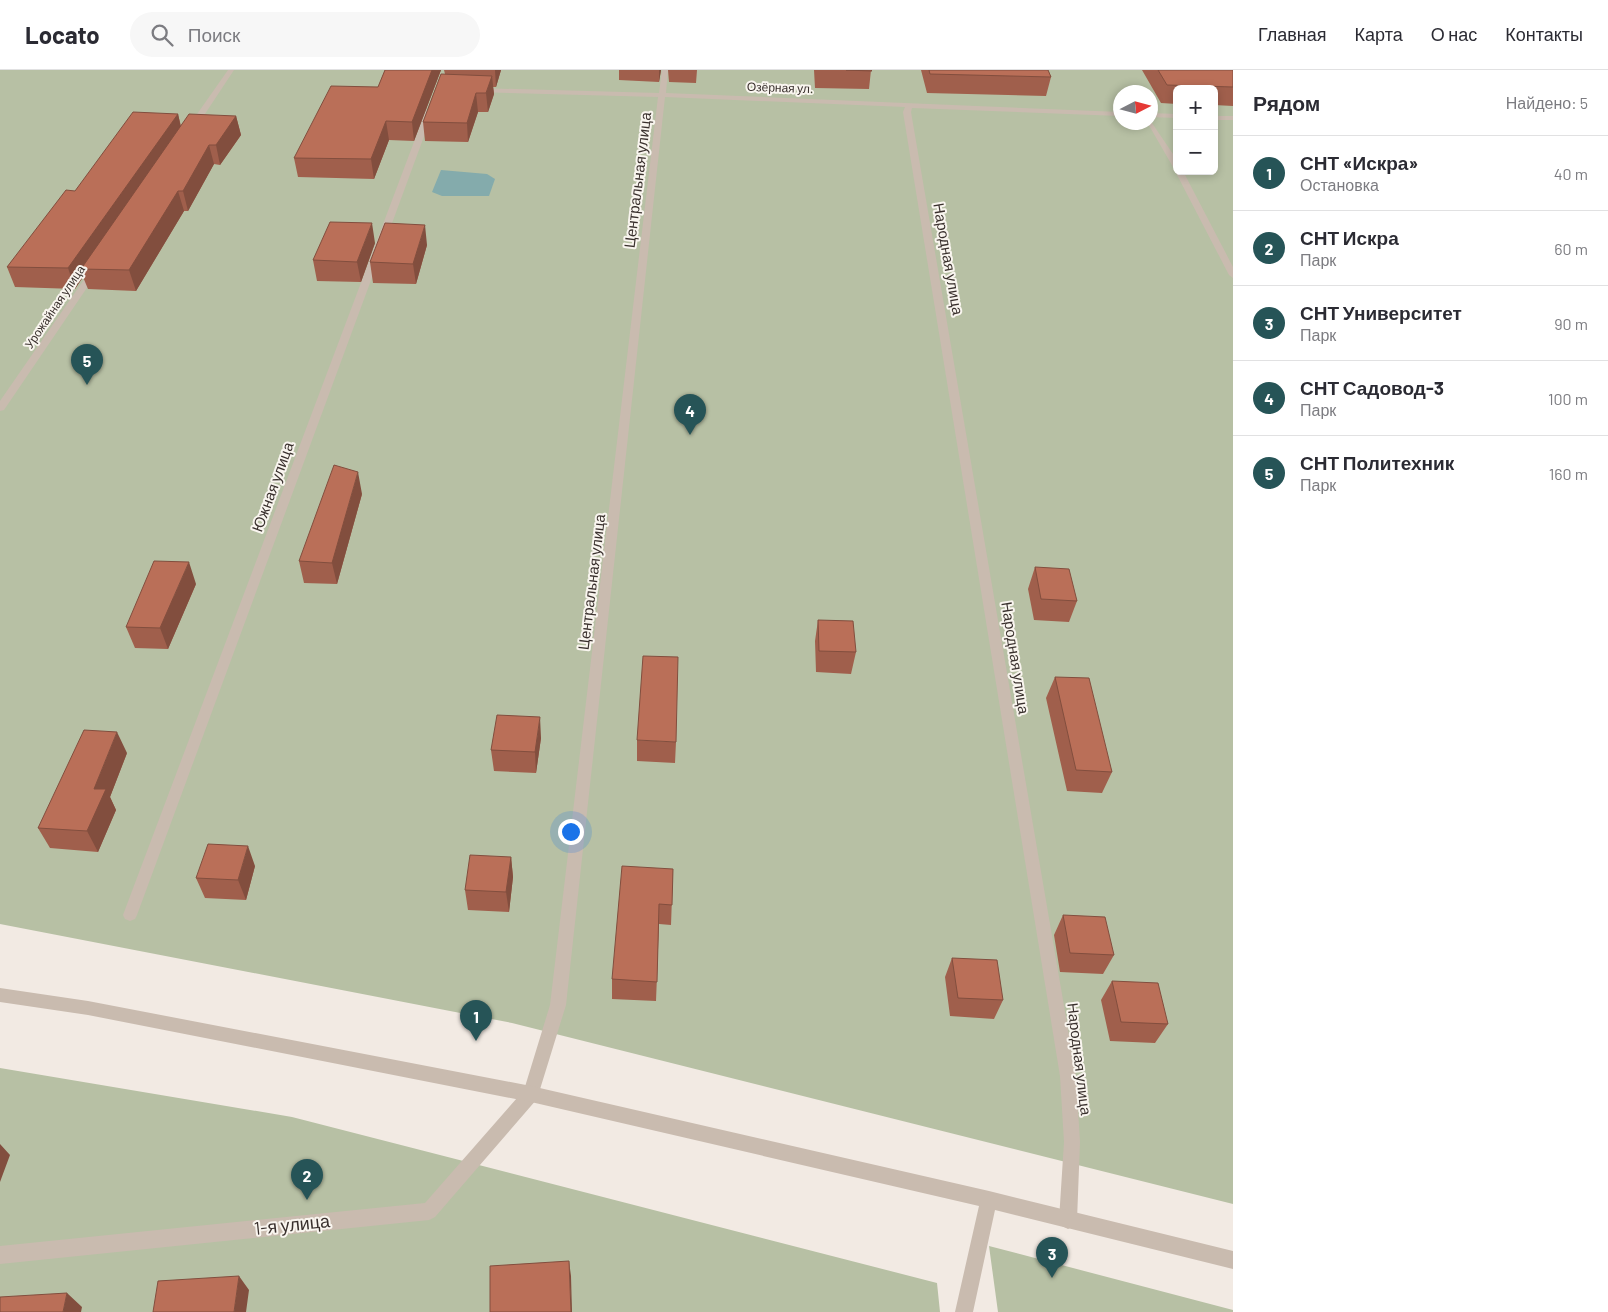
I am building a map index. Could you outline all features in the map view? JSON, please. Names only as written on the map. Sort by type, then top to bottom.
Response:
[{"type":"street","points":[[186,136],[231,70]]},
{"type":"street","name":"Центральная улица","points":[[531,1094],[558,1005],[665,70]]},
{"type":"street","name":"Озёрная ул.","points":[[467,90],[909,104],[1113,114]]},
{"type":"street","name":"Южная улица","points":[[130,915],[434,98]]},
{"type":"street","name":"Народная улица","points":[[909,104],[907,112],[1068,1076],[1072,1142],[1068,1220]]},
{"type":"street","points":[[1158,115],[1173,116]]},
{"type":"street","points":[[1218,118],[1233,118]]},
{"type":"street","points":[[1155,130],[1173,160]]},
{"type":"street","points":[[1181,175],[1233,275]]},
{"type":"street","name":"Урожайная улица","points":[[0,408],[102,260]]},
{"type":"street","points":[[0,995],[88,1008],[531,1094],[989,1200],[1233,1260]]},
{"type":"street","name":"1-я улица","points":[[0,1255],[429,1212],[531,1094]]},
{"type":"street","points":[[964,1312],[989,1200]]},
{"type":"green space","points":[[0,70],[1233,70],[1233,1204],[512,1023],[0,924]]},
{"type":"green space","points":[[0,1068],[292,1117],[937,1283],[940,1312],[0,1312]]},
{"type":"green space","points":[[989,1246],[1233,1310],[1233,1312],[998,1312]]},
{"type":"water","points":[[441,170],[487,174],[495,179],[489,196],[442,196],[432,192]]},
{"type":"building","points":[[385,70],[432,70],[412,122],[386,121],[371,159],[294,158],[331,86],[378,87]]},
{"type":"building","points":[[929,70],[1048,70],[1051,77],[930,74]]},
{"type":"building","points":[[1158,70],[1233,70],[1233,87],[1218,87],[1218,85],[1167,85]]},
{"type":"building","points":[[441,74],[492,76],[486,93],[476,93],[467,123],[423,122]]},
{"type":"building","points":[[133,112],[178,114],[68,268],[7,267],[66,190],[75,191]]},
{"type":"building","points":[[189,114],[236,116],[216,145],[209,145],[183,191],[178,191],[129,270],[81,269]]},
{"type":"building","points":[[330,222],[372,223],[357,262],[313,260]]},
{"type":"building","points":[[385,223],[425,225],[413,264],[370,262]]},
{"type":"building","points":[[334,465],[358,472],[332,563],[299,561]]},
{"type":"building","points":[[154,561],[189,562],[160,628],[126,627]]},
{"type":"building","points":[[1035,567],[1069,569],[1077,601],[1041,599]]},
{"type":"building","points":[[818,620],[853,621],[856,652],[819,651]]},
{"type":"building","points":[[643,656],[678,657],[676,742],[637,740]]},
{"type":"building","points":[[1055,677],[1089,678],[1112,772],[1076,770]]},
{"type":"building","points":[[497,715],[540,717],[535,752],[491,750]]},
{"type":"building","points":[[84,730],[117,732],[94,789],[106,789],[87,831],[38,828]]},
{"type":"building","points":[[208,844],[248,846],[238,880],[196,878]]},
{"type":"building","points":[[470,855],[511,857],[506,892],[465,890]]},
{"type":"building","points":[[622,866],[673,869],[672,905],[659,904],[657,982],[612,979]]},
{"type":"building","points":[[1063,915],[1105,917],[1114,955],[1070,953]]},
{"type":"building","points":[[952,958],[997,960],[1003,1000],[958,998]]},
{"type":"building","points":[[1112,981],[1158,983],[1168,1024],[1121,1022]]},
{"type":"building","points":[[569,1261],[571,1312],[490,1312],[490,1266]]},
{"type":"building","points":[[239,1276],[234,1312],[153,1312],[158,1281]]},
{"type":"building","points":[[67,1293],[63,1312],[0,1312],[0,1297]]},
{"type":"place","name":"СНТ Политехник","points":[[87,385]]},
{"type":"place","name":"СНТ Садовод-3","points":[[690,435]]},
{"type":"place","name":"СНТ «Искра»","points":[[476,1041]]},
{"type":"place","name":"СНТ Искра","points":[[307,1200]]},
{"type":"place","name":"СНТ Университет","points":[[1052,1278]]}]
